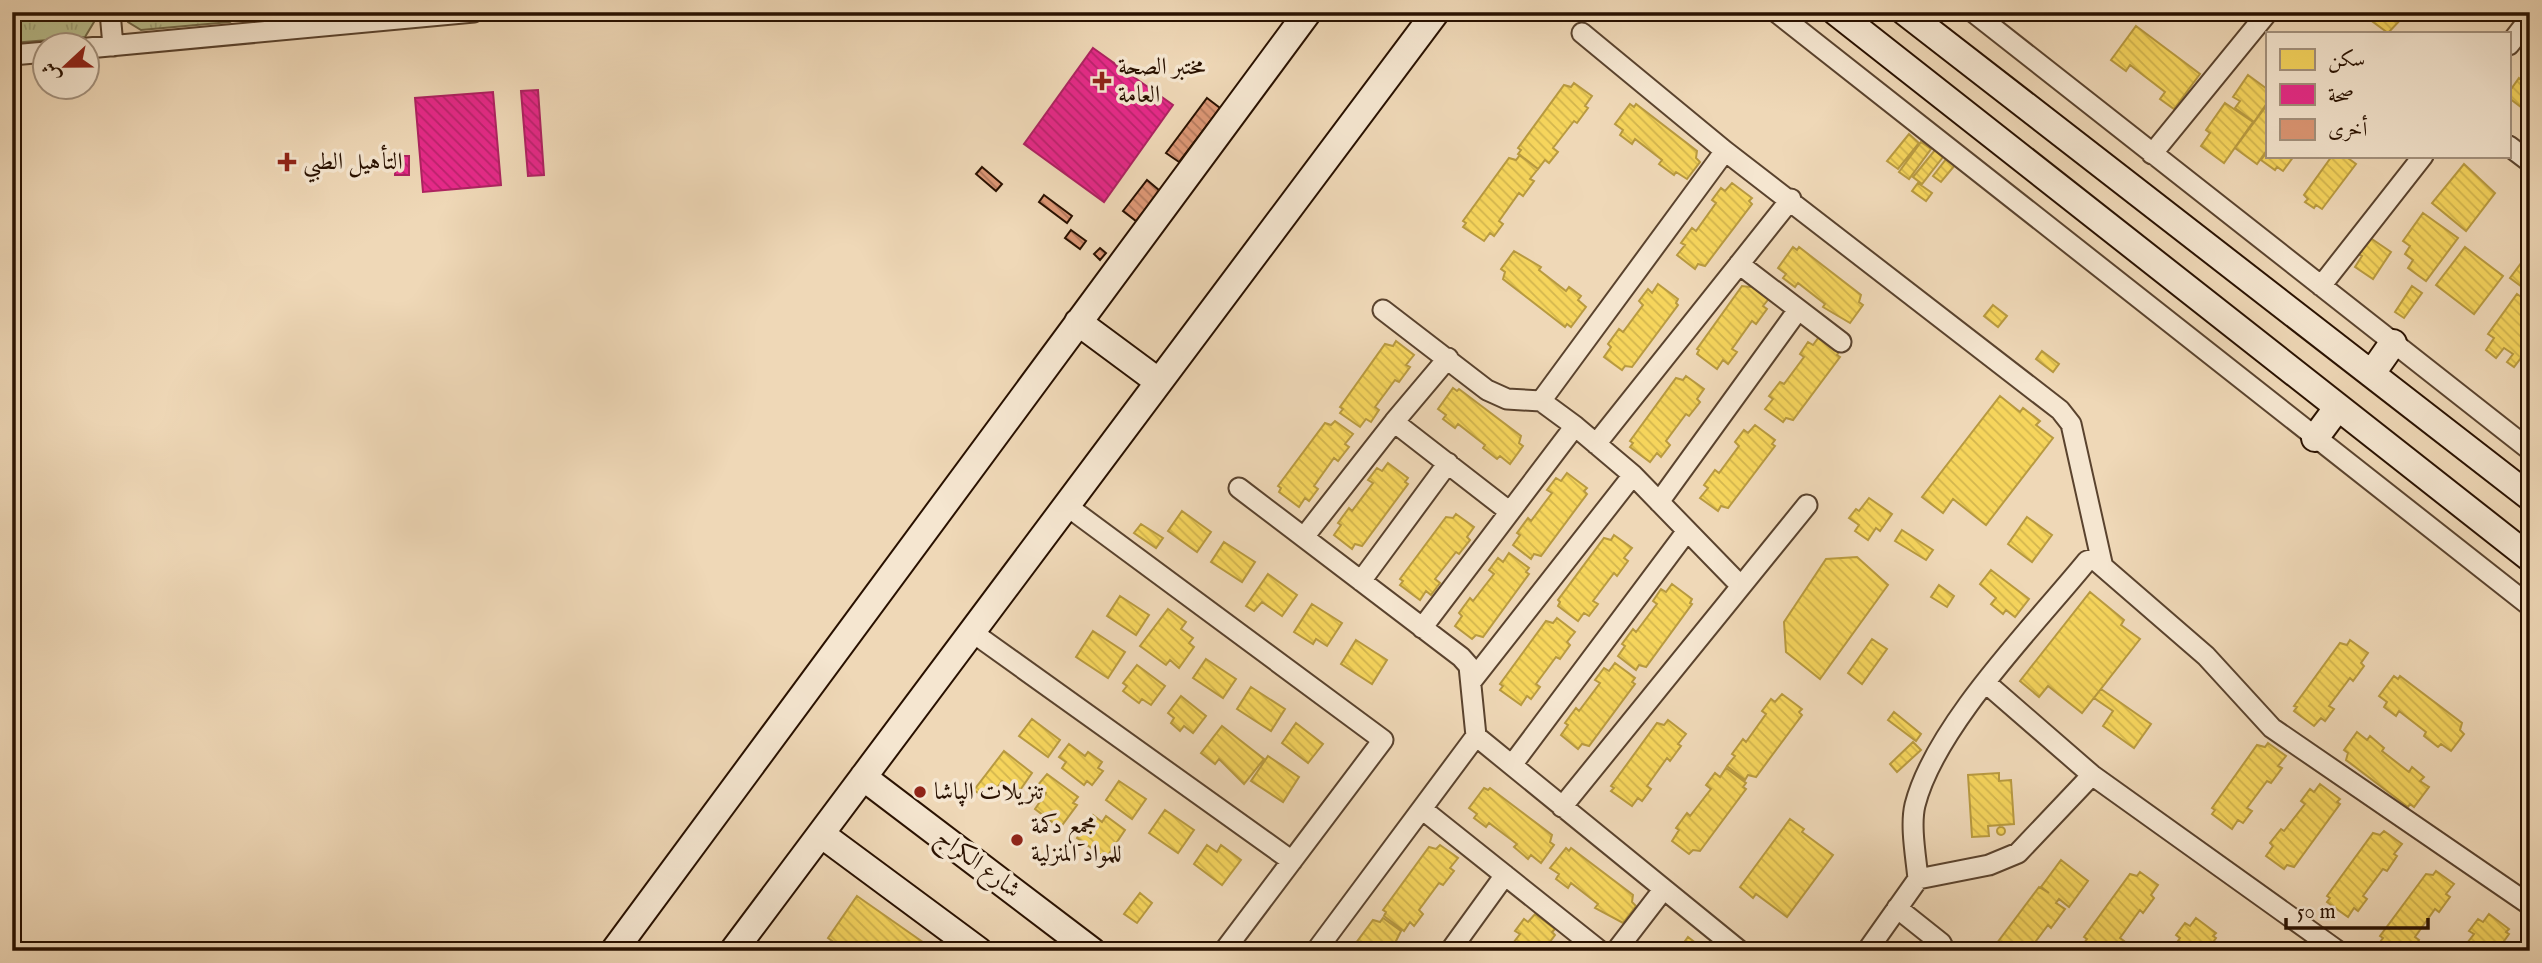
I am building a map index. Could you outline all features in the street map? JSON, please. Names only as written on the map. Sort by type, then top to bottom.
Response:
[{"type":"street","points":[[110,12],[113,46]]},
{"type":"street","points":[[261,12],[263,32]]},
{"type":"street","points":[[102,47],[474,12]]},
{"type":"street","points":[[614,951],[1308,12]]},
{"type":"street","points":[[733,951],[1436,12]]},
{"type":"street","points":[[1776,12],[2530,606]]},
{"type":"street","points":[[1836,12],[2530,558]]},
{"type":"street","points":[[1972,12],[2530,450]]},
{"type":"street","points":[[2152,154],[2268,12]]},
{"type":"street","points":[[1884,50],[1908,15],[2530,497]]},
{"type":"street","points":[[2510,44],[2530,18]]},
{"type":"street","points":[[1582,33],[1725,151],[1791,199],[2060,410],[2071,424],[2102,564]]},
{"type":"street","points":[[12,55],[32,53]]},
{"type":"street","points":[[2510,147],[2530,162]]},
{"type":"street","points":[[1541,401],[1725,151]]},
{"type":"street","points":[[2321,286],[2421,158]]},
{"type":"street","points":[[1596,444],[1791,199]]},
{"type":"street","points":[[1739,264],[1841,342]]},
{"type":"street","points":[[1383,310],[1487,390],[1507,399],[1541,401],[1575,426],[1633,475],[1741,586]]},
{"type":"street","points":[[1659,502],[1798,310]]},
{"type":"street","points":[[1078,322],[1159,382]]},
{"type":"street","points":[[2372,373],[2393,343]]},
{"type":"street","points":[[1304,537],[1448,358]]},
{"type":"street","points":[[2315,438],[2338,407]]},
{"type":"street","points":[[1394,422],[1510,512]]},
{"type":"street","points":[[1422,628],[1575,426]]},
{"type":"street","points":[[1361,581],[1448,463]]},
{"type":"street","points":[[1471,682],[1633,475]]},
{"type":"street","points":[[1239,488],[1461,657],[1469,666],[1476,736],[1316,951]]},
{"type":"street","points":[[1562,807],[1807,505]]},
{"type":"street","points":[[1067,506],[1383,740],[1224,951]]},
{"type":"street","points":[[1512,765],[1687,531]]},
{"type":"street","points":[[1867,951],[1918,879],[1914,808],[1926,769],[1944,738],[1986,683],[2087,561],[2094,559],[2206,656],[2272,727],[2530,905]]},
{"type":"street","points":[[972,632],[1292,861]]},
{"type":"street","points":[[1986,683],[2092,775],[2338,951]]},
{"type":"street","points":[[1476,736],[1740,951]]},
{"type":"street","points":[[1918,879],[1989,865],[2018,853],[2092,775]]},
{"type":"street","name":"شارع الكراج","points":[[863,777],[1092,951]]},
{"type":"street","points":[[1422,808],[1600,951]]},
{"type":"street","points":[[821,834],[979,951]]},
{"type":"street","points":[[1450,951],[1505,875]]},
{"type":"street","points":[[1616,951],[1663,890]]},
{"type":"street","points":[[1897,908],[1941,943],[1945,951]]},
{"type":"green space","points":[[12,12],[100,12],[88,32],[32,32],[32,41],[12,43]]},
{"type":"green space","points":[[123,12],[243,12],[230,22],[141,30],[128,22]]},
{"type":"building: سكن","points":[[2368,12],[2402,12],[2405,15],[2387,32],[2369,19],[2372,15]]},
{"type":"building: سكن","points":[[2136,26],[2200,74],[2174,109],[2160,99],[2165,92],[2130,65],[2126,71],[2111,60]]},
{"type":"building: سكن","points":[[2248,75],[2266,88],[2266,104],[2254,122],[2235,108],[2240,101],[2233,97]]},
{"type":"building: سكن","points":[[2519,78],[2526,83],[2530,78],[2530,114],[2510,99],[2510,91]]},
{"type":"building: سكن","points":[[1574,83],[1592,96],[1585,106],[1588,108],[1553,148],[1558,152],[1549,163],[1545,160],[1538,169],[1518,154],[1521,150],[1518,148],[1564,85],[1571,87]]},
{"type":"building: سكن","points":[[2225,103],[2253,122],[2224,163],[2201,146],[2210,133],[2206,130]]},
{"type":"building: سكن","points":[[1630,104],[1634,107],[1636,104],[1697,151],[1696,158],[1700,162],[1687,179],[1676,172],[1674,175],[1659,164],[1662,160],[1635,139],[1632,144],[1620,135],[1623,130],[1615,124]]},
{"type":"building: سكن","points":[[2266,106],[2266,151],[2257,164],[2235,148]]},
{"type":"building: سكن","points":[[1909,134],[1919,143],[1898,169],[1887,161]]},
{"type":"building: سكن","points":[[1921,142],[1931,149],[1909,179],[1899,172]]},
{"type":"building: سكن","points":[[1935,150],[1943,157],[1922,184],[1913,177]]},
{"type":"building: سكن","points":[[2266,153],[2266,158],[2293,158],[2283,171],[2277,167],[2275,170],[2261,160]]},
{"type":"building: سكن","points":[[1520,155],[1538,169],[1530,179],[1534,181],[1523,196],[1519,193],[1499,221],[1503,224],[1494,236],[1490,233],[1484,241],[1463,227],[1466,223],[1463,221],[1509,158],[1516,160]]},
{"type":"building: سكن","points":[[1947,158],[1955,165],[1941,182],[1933,176]]},
{"type":"building: سكن","points":[[2331,158],[2348,158],[2356,164],[2322,209],[2316,205],[2314,208],[2305,202],[2308,199],[2304,195]]},
{"type":"building: سكن","points":[[2464,164],[2495,193],[2466,231],[2432,203]]},
{"type":"building: سكن","points":[[1732,183],[1752,198],[1749,201],[1752,204],[1705,266],[1698,264],[1695,269],[1677,255],[1685,245],[1681,243],[1692,228],[1696,231],[1716,203],[1712,200],[1721,188],[1725,191]]},
{"type":"building: سكن","points":[[1918,183],[1932,193],[1926,201],[1912,191]]},
{"type":"building: سكن","points":[[2423,213],[2458,238],[2426,281],[2408,268],[2413,260],[2405,254],[2410,246],[2403,241]]},
{"type":"building: سكن","points":[[2369,237],[2391,252],[2373,279],[2355,267],[2362,256],[2358,254]]},
{"type":"building: سكن","points":[[1793,247],[1797,250],[1799,247],[1861,295],[1859,302],[1863,305],[1850,323],[1823,307],[1825,304],[1798,283],[1795,287],[1783,278],[1786,274],[1778,268]]},
{"type":"building: سكن","points":[[2465,247],[2503,276],[2474,314],[2436,285]]},
{"type":"building: سكن","points":[[1514,251],[1541,267],[1539,270],[1566,291],[1569,287],[1581,296],[1578,300],[1586,307],[1571,327],[1567,324],[1565,327],[1503,279],[1505,272],[1501,269]]},
{"type":"building: سكن","points":[[2530,251],[2530,293],[2510,278]]},
{"type":"building: سكن","points":[[1753,283],[1771,296],[1763,306],[1767,309],[1756,324],[1752,321],[1732,349],[1737,352],[1728,364],[1723,360],[1717,369],[1697,354],[1697,349],[1742,286],[1750,287]]},
{"type":"building: سكن","points":[[1658,284],[1678,299],[1678,305],[1632,367],[1625,366],[1622,370],[1604,357],[1611,347],[1608,344],[1619,329],[1623,332],[1643,305],[1639,301],[1648,289],[1652,293]]},
{"type":"building: سكن","points":[[2412,286],[2422,293],[2404,318],[2395,312]]},
{"type":"building: سكن","points":[[2517,294],[2530,303],[2530,346],[2514,367],[2507,362],[2513,354],[2504,348],[2496,358],[2486,350],[2494,338],[2488,334]]},
{"type":"building: سكن","points":[[1993,305],[2007,316],[1998,327],[1984,316]]},
{"type":"building: سكن","points":[[1819,337],[1839,352],[1837,355],[1840,357],[1793,420],[1786,418],[1783,422],[1765,409],[1773,399],[1769,396],[1780,382],[1784,384],[1804,357],[1800,354],[1808,342],[1813,345]]},
{"type":"building: سكن","points":[[1396,341],[1414,355],[1406,365],[1410,367],[1399,382],[1395,380],[1375,407],[1379,410],[1371,422],[1366,419],[1360,427],[1340,413],[1343,409],[1340,407],[1385,344],[1393,346]]},
{"type":"building: سكن","points":[[2042,351],[2059,364],[2053,372],[2036,359]]},
{"type":"building: سكن","points":[[2530,358],[2530,373],[2523,368]]},
{"type":"building: سكن","points":[[1686,376],[1704,389],[1697,399],[1700,402],[1689,416],[1686,414],[1666,441],[1670,445],[1661,457],[1657,453],[1650,462],[1630,447],[1633,443],[1630,441],[1676,378],[1683,380]]},
{"type":"building: سكن","points":[[1453,388],[1457,391],[1459,389],[1521,436],[1519,443],[1523,446],[1510,464],[1500,456],[1497,459],[1483,448],[1485,445],[1458,424],[1455,428],[1443,419],[1446,415],[1438,409]]},
{"type":"building: سكن","points":[[2000,396],[2020,412],[2023,408],[2040,421],[2036,425],[2053,438],[1986,525],[1953,499],[1943,513],[1922,497]]},
{"type":"building: سكن","points":[[1335,421],[1353,434],[1345,444],[1349,447],[1338,461],[1334,458],[1314,486],[1318,489],[1309,501],[1305,498],[1299,507],[1279,492],[1281,488],[1278,486],[1325,423],[1331,425]]},
{"type":"building: سكن","points":[[1755,425],[1775,440],[1772,444],[1775,446],[1728,508],[1721,506],[1718,511],[1700,498],[1708,488],[1704,485],[1715,470],[1719,473],[1739,446],[1735,442],[1744,430],[1748,433]]},
{"type":"building: سكن","points":[[1388,463],[1408,478],[1405,482],[1408,484],[1362,546],[1355,544],[1352,549],[1334,535],[1341,525],[1338,523],[1349,508],[1352,511],[1373,483],[1368,480],[1377,468],[1382,471]]},
{"type":"building: سكن","points":[[1567,473],[1587,488],[1584,491],[1587,494],[1541,556],[1534,554],[1531,559],[1513,545],[1520,535],[1517,533],[1528,518],[1531,521],[1552,493],[1547,490],[1556,478],[1561,481]]},
{"type":"building: سكن","points":[[1869,498],[1892,514],[1880,531],[1876,528],[1868,540],[1855,531],[1859,525],[1849,518],[1856,509],[1859,511]]},
{"type":"building: سكن","points":[[1182,511],[1211,532],[1197,552],[1168,531]]},
{"type":"building: سكن","points":[[1456,514],[1474,527],[1467,537],[1470,540],[1459,554],[1456,552],[1435,579],[1440,583],[1431,595],[1426,591],[1420,600],[1400,585],[1403,581],[1400,579],[1446,517],[1453,518]]},
{"type":"building: سكن","points":[[2027,517],[2052,535],[2032,562],[2008,544]]},
{"type":"building: سكن","points":[[1141,524],[1163,538],[1156,548],[1134,533]]},
{"type":"building: سكن","points":[[1902,530],[1933,550],[1926,560],[1895,541]]},
{"type":"building: سكن","points":[[1614,535],[1632,548],[1624,558],[1628,561],[1617,576],[1614,573],[1593,601],[1598,604],[1589,616],[1584,613],[1578,621],[1558,606],[1558,600],[1604,538],[1611,540]]},
{"type":"building: سكن","points":[[1224,542],[1255,562],[1242,582],[1211,562]]},
{"type":"building: سكن","points":[[1509,553],[1529,568],[1526,572],[1529,574],[1483,637],[1476,635],[1472,639],[1455,626],[1462,616],[1459,613],[1470,598],[1473,601],[1494,574],[1489,570],[1498,558],[1503,562]]},
{"type":"building: سكن","points":[[1857,557],[1888,585],[1820,679],[1786,652],[1784,622],[1826,559]]},
{"type":"building: سكن","points":[[1991,570],[2029,599],[2015,617],[2006,610],[2003,614],[1991,604],[1996,598],[1980,584]]},
{"type":"building: سكن","points":[[1268,574],[1297,595],[1282,616],[1262,602],[1254,611],[1246,606]]},
{"type":"building: سكن","points":[[1672,584],[1692,599],[1692,604],[1646,667],[1639,665],[1636,670],[1618,656],[1625,646],[1622,644],[1633,629],[1636,632],[1657,604],[1653,601],[1661,589],[1666,592]]},
{"type":"building: سكن","points":[[1939,585],[1954,596],[1947,607],[1931,597]]},
{"type":"building: سكن","points":[[2090,592],[2124,620],[2121,625],[2140,639],[2082,713],[2048,686],[2039,697],[2020,681]]},
{"type":"building: سكن","points":[[1120,596],[1149,615],[1136,635],[1107,616]]},
{"type":"building: سكن","points":[[1312,604],[1342,623],[1327,646],[1316,639],[1313,644],[1294,632]]},
{"type":"building: سكن","points":[[1168,609],[1186,622],[1181,629],[1193,638],[1189,643],[1194,647],[1179,668],[1170,660],[1166,665],[1140,646]]},
{"type":"building: سكن","points":[[1557,618],[1575,632],[1567,642],[1570,645],[1560,659],[1556,657],[1536,684],[1540,687],[1531,699],[1527,696],[1521,705],[1500,690],[1503,686],[1500,684],[1546,621],[1553,623]]},
{"type":"building: سكن","points":[[1093,631],[1125,652],[1108,678],[1076,657]]},
{"type":"building: سكن","points":[[1872,639],[1887,649],[1862,684],[1848,673]]},
{"type":"building: سكن","points":[[1356,640],[1387,660],[1372,684],[1341,664]]},
{"type":"building: سكن","points":[[2350,640],[2368,653],[2361,663],[2364,666],[2353,681],[2350,678],[2329,706],[2334,709],[2325,721],[2321,718],[2314,726],[2294,711],[2297,707],[2294,706],[2340,643],[2347,645]]},
{"type":"building: سكن","points":[[1206,659],[1236,679],[1223,698],[1193,678]]},
{"type":"building: سكن","points":[[1615,663],[1635,678],[1632,682],[1635,684],[1589,746],[1582,744],[1578,749],[1561,735],[1568,725],[1565,723],[1576,708],[1579,711],[1600,683],[1595,680],[1604,668],[1609,671]]},
{"type":"building: سكن","points":[[1137,665],[1165,686],[1151,705],[1142,699],[1139,703],[1123,691],[1127,686],[1123,683]]},
{"type":"building: سكن","points":[[2394,676],[2398,679],[2400,676],[2462,723],[2460,730],[2464,734],[2451,751],[2441,744],[2438,747],[2424,736],[2426,732],[2399,711],[2396,716],[2384,707],[2387,702],[2379,696]]},
{"type":"building: سكن","points":[[1251,687],[1285,709],[1271,731],[1237,709]]},
{"type":"building: سكن","points":[[2101,689],[2151,724],[2134,748],[2103,726],[2113,711],[2094,698]]},
{"type":"building: سكن","points":[[1782,694],[1802,709],[1799,712],[1802,715],[1756,777],[1748,775],[1745,780],[1727,766],[1735,756],[1732,754],[1743,739],[1746,742],[1766,714],[1762,711],[1771,699],[1775,702]]},
{"type":"building: سكن","points":[[1181,696],[1206,716],[1193,733],[1184,726],[1180,731],[1171,723],[1174,718],[1168,713]]},
{"type":"building: سكن","points":[[1894,712],[1921,734],[1916,741],[1888,720]]},
{"type":"building: سكن","points":[[1032,719],[1060,740],[1048,757],[1019,736]]},
{"type":"building: سكن","points":[[1668,720],[1686,734],[1678,744],[1681,746],[1670,761],[1667,758],[1647,786],[1651,789],[1642,801],[1638,798],[1632,806],[1611,791],[1614,788],[1611,786],[1657,723],[1664,725]]},
{"type":"building: سكن","points":[[1296,723],[1323,744],[1308,763],[1282,743]]},
{"type":"building: سكن","points":[[1222,726],[1264,759],[1244,784],[1219,759],[1215,764],[1201,753]]},
{"type":"building: سكن","points":[[2357,732],[2367,740],[2370,736],[2384,748],[2382,751],[2409,772],[2412,767],[2424,777],[2420,781],[2429,787],[2414,807],[2410,804],[2408,807],[2346,760],[2348,753],[2344,750]]},
{"type":"building: سكن","points":[[1913,742],[1921,750],[1897,772],[1890,764]]},
{"type":"building: سكن","points":[[2268,743],[2286,756],[2278,766],[2282,768],[2271,783],[2267,781],[2247,808],[2252,811],[2243,823],[2238,820],[2232,829],[2212,814],[2215,810],[2212,808],[2257,745],[2265,747]]},
{"type":"building: سكن","points":[[1069,744],[1085,756],[1088,752],[1102,762],[1098,768],[1103,771],[1092,785],[1087,781],[1084,785],[1062,768],[1066,762],[1059,757]]},
{"type":"building: سكن","points":[[1004,751],[1032,773],[1018,793],[1002,781],[988,800],[974,790]]},
{"type":"building: سكن","points":[[1268,756],[1299,777],[1283,802],[1251,781]]},
{"type":"building: سكن","points":[[1726,768],[1746,783],[1743,787],[1746,789],[1700,851],[1693,850],[1689,854],[1672,841],[1679,830],[1676,828],[1687,813],[1690,816],[1711,789],[1706,785],[1715,773],[1720,777]]},
{"type":"building: سكن","points":[[1999,773],[1999,781],[2011,780],[2014,824],[1988,826],[1989,836],[1972,837],[1968,775]]},
{"type":"building: سكن","points":[[1047,774],[1078,797],[1073,803],[1077,805],[1060,828],[1035,809],[1046,793],[1037,786]]},
{"type":"building: سكن","points":[[1119,781],[1146,799],[1132,819],[1106,800]]},
{"type":"building: سكن","points":[[2320,784],[2340,799],[2337,802],[2340,804],[2294,867],[2287,865],[2284,869],[2266,856],[2273,846],[2270,843],[2281,829],[2284,831],[2305,804],[2301,801],[2310,789],[2314,792]]},
{"type":"building: سكن","points":[[1484,788],[1490,788],[1552,835],[1550,842],[1554,845],[1541,863],[1531,855],[1528,859],[1514,847],[1517,844],[1489,823],[1486,827],[1474,818],[1477,814],[1469,808]]},
{"type":"building: سكن","points":[[1165,810],[1194,830],[1178,853],[1149,833]]},
{"type":"building: سكن","points":[[1093,815],[1102,822],[1106,816],[1125,830],[1106,858],[1077,838]]},
{"type":"building: سكن","points":[[1790,819],[1804,829],[1802,832],[1833,855],[1787,917],[1756,894],[1753,898],[1740,887]]},
{"type":"building: سكن","points":[[2001,827],[2005,831],[2001,835],[1997,831]]},
{"type":"building: سكن","points":[[2384,831],[2402,844],[2394,854],[2397,856],[2387,871],[2383,869],[2363,896],[2367,899],[2358,911],[2354,908],[2348,917],[2327,902],[2330,898],[2327,896],[2373,833],[2380,835]]},
{"type":"building: سكن","points":[[1207,845],[1217,852],[1221,845],[1241,860],[1222,885],[1194,864]]},
{"type":"building: سكن","points":[[1440,845],[1458,858],[1450,868],[1454,871],[1443,885],[1439,883],[1419,910],[1423,914],[1414,926],[1410,922],[1404,931],[1384,916],[1386,912],[1383,910],[1429,847],[1436,849]]},
{"type":"building: سكن","points":[[1566,848],[1569,851],[1571,848],[1633,895],[1632,902],[1636,906],[1623,923],[1595,908],[1598,904],[1571,883],[1568,888],[1556,879],[1559,874],[1550,868]]},
{"type":"building: سكن","points":[[2061,860],[2088,881],[2069,907],[2059,899],[2056,903],[2065,909],[2051,928],[2048,925],[2033,945],[2036,947],[2033,951],[1991,951],[2039,887],[2049,893],[2041,887]]},
{"type":"building: سكن","points":[[2436,871],[2454,884],[2446,894],[2450,897],[2439,912],[2435,909],[2415,937],[2419,940],[2411,951],[2391,951],[2380,942],[2383,938],[2380,936],[2426,874],[2433,875]]},
{"type":"building: سكن","points":[[2140,872],[2158,885],[2151,895],[2154,898],[2143,913],[2140,910],[2120,938],[2124,941],[2117,951],[2094,951],[2084,943],[2087,939],[2084,937],[2130,874],[2137,876]]},
{"type":"building: سكن","points":[[1140,893],[1152,903],[1137,923],[1124,914]]},
{"type":"building: سكن","points":[[857,896],[927,945],[923,951],[846,951],[828,938]]},
{"type":"building: سكن","points":[[1535,914],[1555,929],[1552,932],[1555,935],[1543,951],[1507,951],[1520,934],[1515,931],[1524,919],[1528,922]]},
{"type":"building: سكن","points":[[2489,914],[2509,929],[2506,932],[2509,934],[2497,951],[2461,951],[2474,934],[2469,931],[2478,919],[2483,922]]},
{"type":"building: سكن","points":[[1383,918],[1401,931],[1391,951],[1350,951],[1373,920],[1380,922]]},
{"type":"building: سكن","points":[[2196,918],[2216,933],[2213,936],[2216,938],[2207,951],[2171,951],[2180,938],[2176,935],[2185,923],[2190,926]]},
{"type":"building: سكن","points":[[1688,937],[1706,951],[1682,951],[1680,948]]},
{"type":"building: صحة","points":[[1093,48],[1173,105],[1104,202],[1024,144]]},
{"type":"building: صحة","points":[[538,90],[544,175],[528,176],[521,91]]},
{"type":"building: صحة","points":[[493,92],[501,185],[423,192],[415,98]]},
{"type":"building: صحة","points":[[396,156],[409,156],[409,175],[395,175]]},
{"type":"building: أخرى","points":[[1207,98],[1220,108],[1179,162],[1166,153]]},
{"type":"building: أخرى","points":[[982,167],[1002,184],[996,191],[976,174]]},
{"type":"building: أخرى","points":[[1147,180],[1160,191],[1136,221],[1123,211]]},
{"type":"building: أخرى","points":[[1044,195],[1072,216],[1067,223],[1039,202]]},
{"type":"building: أخرى","points":[[1071,230],[1086,241],[1080,249],[1065,238]]},
{"type":"building: أخرى","points":[[1100,248],[1106,253],[1100,260],[1094,254]]},
{"type":"place","name":"مختبر الصحة العامة","points":[[1102,81]]},
{"type":"place","name":"التأهيل الطبي","points":[[287,162]]},
{"type":"place","name":"تنزيلات الپاشا","points":[[920,792]]},
{"type":"place","name":"مجمع دكمة للمواد المنزلية","points":[[1017,840]]}]
